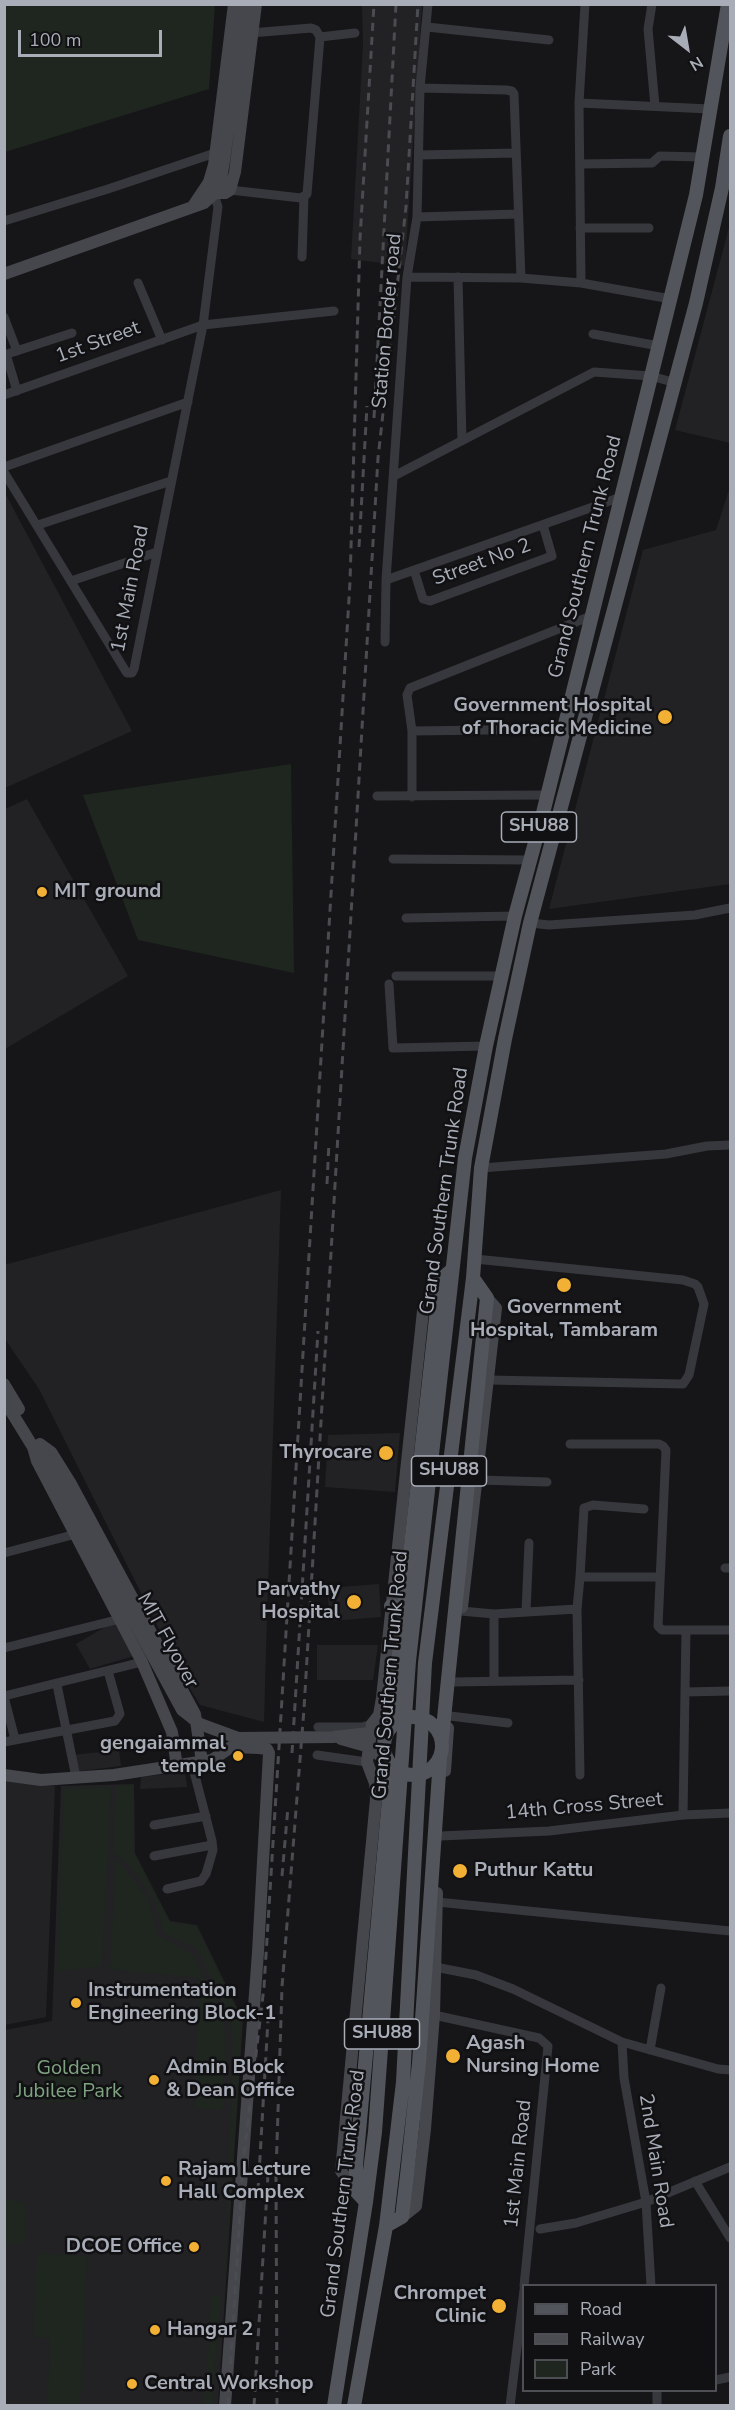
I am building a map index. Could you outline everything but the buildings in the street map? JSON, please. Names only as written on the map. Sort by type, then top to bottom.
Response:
[{"type":"main road","name":"Grand Southern Trunk Road","points":[[334,2406],[375,2132],[414,1608],[465,1158],[514,916],[530,860],[696,195],[728,4]]},
{"type":"main road","name":"Grand Southern Trunk Road","points":[[354,2406],[386,2226],[403,2082],[425,1664],[473,1278],[481,1168],[530,923],[676,383],[709,246],[730,136]]},
{"type":"main road","points":[[366,2202],[356,2191],[356,2165],[390,1763],[384,1746],[389,1729],[440,1280],[452,1270]]},
{"type":"main road","points":[[386,2226],[402,2217],[419,2063],[440,1759],[487,1304],[473,1278]]},
{"type":"main road","points":[[391,1606],[414,1608]]},
{"type":"main road","points":[[389,1729],[406,1717],[424,1718],[438,1730],[442,1738]]},
{"type":"main road","points":[[390,1763],[399,1772],[418,1775],[427,1772],[440,1759]]},
{"type":"street","points":[[194,206],[209,182],[215,153],[234,4]]},
{"type":"street","points":[[4,274],[204,203],[214,194],[220,185],[225,161],[245,4]]},
{"type":"street","points":[[230,190],[235,172],[256,4]]},
{"type":"street","name":"Station Border road","points":[[385,642],[386,580],[407,277],[417,217],[420,88],[428,4]]},
{"type":"street","points":[[581,284],[579,103],[585,4]]},
{"type":"street","points":[[652,4],[648,29],[655,106]]},
{"type":"street","points":[[427,27],[549,40]]},
{"type":"street","points":[[214,194],[230,190],[301,198],[309,191],[320,37],[312,28],[251,33]]},
{"type":"street","points":[[320,37],[355,33]]},
{"type":"street","points":[[420,88],[512,91],[515,99],[521,278]]},
{"type":"street","points":[[579,103],[710,109]]},
{"type":"street","points":[[4,221],[215,153]]},
{"type":"street","points":[[419,155],[516,153]]},
{"type":"street","points":[[580,164],[652,163],[660,156],[702,157]]},
{"type":"street","name":"1st Main Road","points":[[71,581],[125,670],[127,673],[132,673],[203,325],[218,207],[214,194]]},
{"type":"street","points":[[302,257],[304,196]]},
{"type":"street","points":[[417,217],[518,214]]},
{"type":"street","points":[[580,228],[649,228]]},
{"type":"street","points":[[407,277],[521,278],[581,284],[671,299]]},
{"type":"street","points":[[458,277],[462,441]]},
{"type":"street","points":[[138,283],[162,340]]},
{"type":"street","name":"1st Street","points":[[4,395],[203,325],[334,311]]},
{"type":"street","points":[[4,316],[17,351]]},
{"type":"street","points":[[17,391],[5,354],[72,333]]},
{"type":"street","points":[[593,334],[659,346]]},
{"type":"street","points":[[394,476],[585,375],[605,371],[651,376],[676,383]]},
{"type":"street","points":[[4,467],[188,402]]},
{"type":"street","points":[[4,472],[71,581],[157,552]]},
{"type":"street","points":[[38,525],[171,481]]},
{"type":"street","points":[[386,580],[621,497]]},
{"type":"street","name":"Street No 2","points":[[414,570],[421,596],[424,600],[430,601],[552,556],[543,525]]},
{"type":"street","points":[[412,797],[412,730],[407,694],[415,686],[591,616]]},
{"type":"street","points":[[412,730],[563,729]]},
{"type":"street","points":[[377,796],[546,795]]},
{"type":"street","points":[[393,859],[530,860]]},
{"type":"street","points":[[530,923],[549,925],[684,916],[730,908]]},
{"type":"street","points":[[406,918],[514,916]]},
{"type":"street","points":[[396,976],[501,976]]},
{"type":"street","points":[[389,984],[393,1048],[486,1046]]},
{"type":"street","points":[[481,1168],[666,1154],[707,1146],[730,1145]]},
{"type":"street","points":[[474,1259],[683,1280],[698,1287],[704,1304],[689,1375],[683,1384],[489,1380]]},
{"type":"street","points":[[356,2191],[341,2170],[376,1799],[375,1783],[367,1762],[372,1724],[379,1715],[382,1698],[391,1606],[393,1544],[423,1311],[440,1280]]},
{"type":"street","points":[[402,2217],[416,2206],[425,2129],[434,2015],[437,1902],[450,1716],[496,1308],[487,1304]]},
{"type":"street","points":[[4,1384],[39,1450],[37,1461],[142,1662],[172,1732],[177,1767]]},
{"type":"street","points":[[4,1400],[10,1420],[39,1450],[51,1452],[71,1484],[195,1714],[202,1762],[206,1816],[212,1845],[204,1878],[198,1883],[166,1889]]},
{"type":"street","points":[[570,1444],[663,1446],[666,1450],[657,1623],[659,1628],[730,1630]]},
{"type":"street","name":"MIT Flyover","points":[[39,1450],[182,1710],[200,1724],[238,1738],[333,1737],[389,1729]]},
{"type":"street","points":[[478,1480],[547,1482]]},
{"type":"street","points":[[580,1774],[577,1609],[584,1508],[593,1505],[644,1509]]},
{"type":"street","points":[[4,1553],[76,1534]]},
{"type":"street","points":[[526,1612],[529,1543]]},
{"type":"street","points":[[580,1577],[658,1577]]},
{"type":"street","points":[[461,1611],[494,1614],[577,1609]]},
{"type":"street","points":[[494,1614],[494,1681]]},
{"type":"street","points":[[4,1648],[120,1619]]},
{"type":"street","points":[[683,1815],[686,1630]]},
{"type":"street","points":[[108,1671],[120,1714],[115,1721],[10,1741],[4,1696],[57,1685],[108,1671],[142,1662]]},
{"type":"street","points":[[453,1682],[579,1680]]},
{"type":"street","points":[[57,1685],[76,1777]]},
{"type":"street","points":[[685,1692],[730,1691]]},
{"type":"street","points":[[450,1716],[508,1723]]},
{"type":"street","points":[[318,1727],[372,1724]]},
{"type":"street","name":"MIT Flyover","points":[[333,1737],[366,1746],[390,1763]]},
{"type":"street","points":[[4,1775],[41,1780],[114,1775],[202,1762],[231,1747],[267,1749],[269,1753],[258,1952],[225,2406]]},
{"type":"street","points":[[317,1755],[367,1762]]},
{"type":"street","name":"14th Cross Street","points":[[441,1836],[549,1831],[683,1815],[730,1813]]},
{"type":"street","points":[[154,1825],[206,1816]]},
{"type":"street","points":[[154,1856],[212,1845]]},
{"type":"street","points":[[437,1902],[730,1931]]},
{"type":"street","points":[[435,1967],[476,1975],[513,1989],[622,2042],[718,2069],[730,2070]]},
{"type":"street","points":[[650,2050],[661,1988]]},
{"type":"street","name":"1st Main Road","points":[[434,2015],[539,2038],[548,2046],[524,2284]]},
{"type":"street","name":"2nd Main Road","points":[[622,2042],[624,2078],[646,2202],[651,2284]]},
{"type":"street","points":[[540,2229],[576,2223],[646,2202],[730,2167]]},
{"type":"street","points":[[695,2181],[730,2238]]},
{"type":"street","points":[[510,2406],[522,2314]]},
{"type":"shaded area","points":[[362,5],[422,5],[405,266],[351,259],[363,45]]},
{"type":"shaded area","points":[[730,224],[730,443],[675,430]]},
{"type":"shaded area","name":"Government Hospital of Thoracic Medicine","points":[[730,487],[730,884],[549,909],[643,550],[716,530]]},
{"type":"shaded area","points":[[5,493],[132,731],[4,788]]},
{"type":"shaded area","name":"MIT ground","points":[[27,799],[128,976],[5,1049],[5,809]]},
{"type":"shaded area","points":[[281,1190],[264,1722],[200,1705],[182,1675],[39,1389],[5,1339],[4,1265]]},
{"type":"shaded area","points":[[400,1433],[395,1492],[325,1487],[328,1435]]},
{"type":"shaded area","name":"Parvathy Hospital","points":[[379,1584],[381,1617],[330,1621],[327,1588]]},
{"type":"shaded area","points":[[115,1621],[134,1656],[90,1669],[76,1644]]},
{"type":"shaded area","points":[[317,1645],[378,1645],[373,1680],[317,1680]]},
{"type":"shaded area","points":[[119,1750],[121,1766],[73,1772],[72,1755]]},
{"type":"shaded area","points":[[185,1772],[187,1787],[140,1789],[141,1777]]},
{"type":"shaded area","points":[[5,1781],[55,1786],[46,2017],[5,2025]]},
{"type":"shaded area","points":[[134,1784],[135,1853],[170,1921],[197,1925],[243,2020],[218,2405],[5,2405],[5,2030],[52,2021],[61,1786]]},
{"type":"green space","points":[[5,4],[215,5],[209,89],[5,152]]},
{"type":"green space","points":[[291,764],[294,973],[138,940],[83,795]]},
{"type":"green space","points":[[133,1785],[134,1853],[169,1922],[196,1926],[242,2021],[225,2288],[233,2039],[226,2009],[197,1948],[164,1933],[153,1898],[133,1869],[114,1852],[113,1828],[117,1786]]},
{"type":"green space","points":[[111,1787],[102,1966],[58,1971],[64,1789]]},
{"type":"green space","points":[[116,1858],[149,1900],[157,1935],[192,1954],[221,2013],[226,2041],[222,2110],[195,2108],[198,2092],[195,2088],[195,2077],[200,1978],[110,1969]]},
{"type":"green space","name":"Golden Jubilee Park","points":[[94,2059],[90,2102],[44,2102],[47,2060]]},
{"type":"green space","points":[[5,2199],[26,2203],[25,2243],[5,2243]]},
{"type":"green space","points":[[37,2253],[87,2256],[80,2405],[47,2405],[50,2339],[33,2337]]},
{"type":"green space","points":[[211,2295],[221,2296],[212,2405],[203,2405],[208,2359]]},
{"type":"railway","points":[[228,2406],[243,2163],[264,1987],[350,582],[360,239],[374,4]]},
{"type":"railway","points":[[374,418],[396,4]]},
{"type":"railway","points":[[277,2406],[276,2174],[282,1987],[304,1709],[378,458],[406,207],[418,4]]},
{"type":"railway","points":[[359,547],[367,406]]},
{"type":"railway","points":[[327,1184],[329,1142]]},
{"type":"railway","points":[[292,1753],[318,1331]]},
{"type":"railway","points":[[282,1876],[288,1807]]},
{"type":"railway","points":[[258,2191],[268,2020]]},
{"type":"railway","points":[[254,2406],[268,2175]]},
{"type":"place","name":"Government Hospital of Thoracic Medicine","points":[[665,717]]},
{"type":"place","name":"MIT ground","points":[[42,892]]},
{"type":"place","name":"Government Hospital, Tambaram","points":[[564,1285]]},
{"type":"place","name":"Thyrocare","points":[[386,1453]]},
{"type":"place","name":"Parvathy Hospital","points":[[354,1602]]},
{"type":"place","name":"gengaiammal temple","points":[[238,1756]]},
{"type":"place","name":"Puthur Kattu","points":[[460,1871]]},
{"type":"place","name":"Instrumentation Engineering Block-1","points":[[76,2003]]},
{"type":"place","name":"Agash Nursing Home","points":[[453,2056]]},
{"type":"place","name":"Admin Block & Dean Office","points":[[154,2080]]},
{"type":"place","name":"Rajam Lecture Hall Complex","points":[[166,2181]]},
{"type":"place","name":"DCOE Office","points":[[194,2247]]},
{"type":"place","name":"Chrompet Clinic","points":[[499,2306]]},
{"type":"place","name":"Hangar 2","points":[[155,2330]]},
{"type":"place","name":"Central Workshop","points":[[132,2384]]}]
